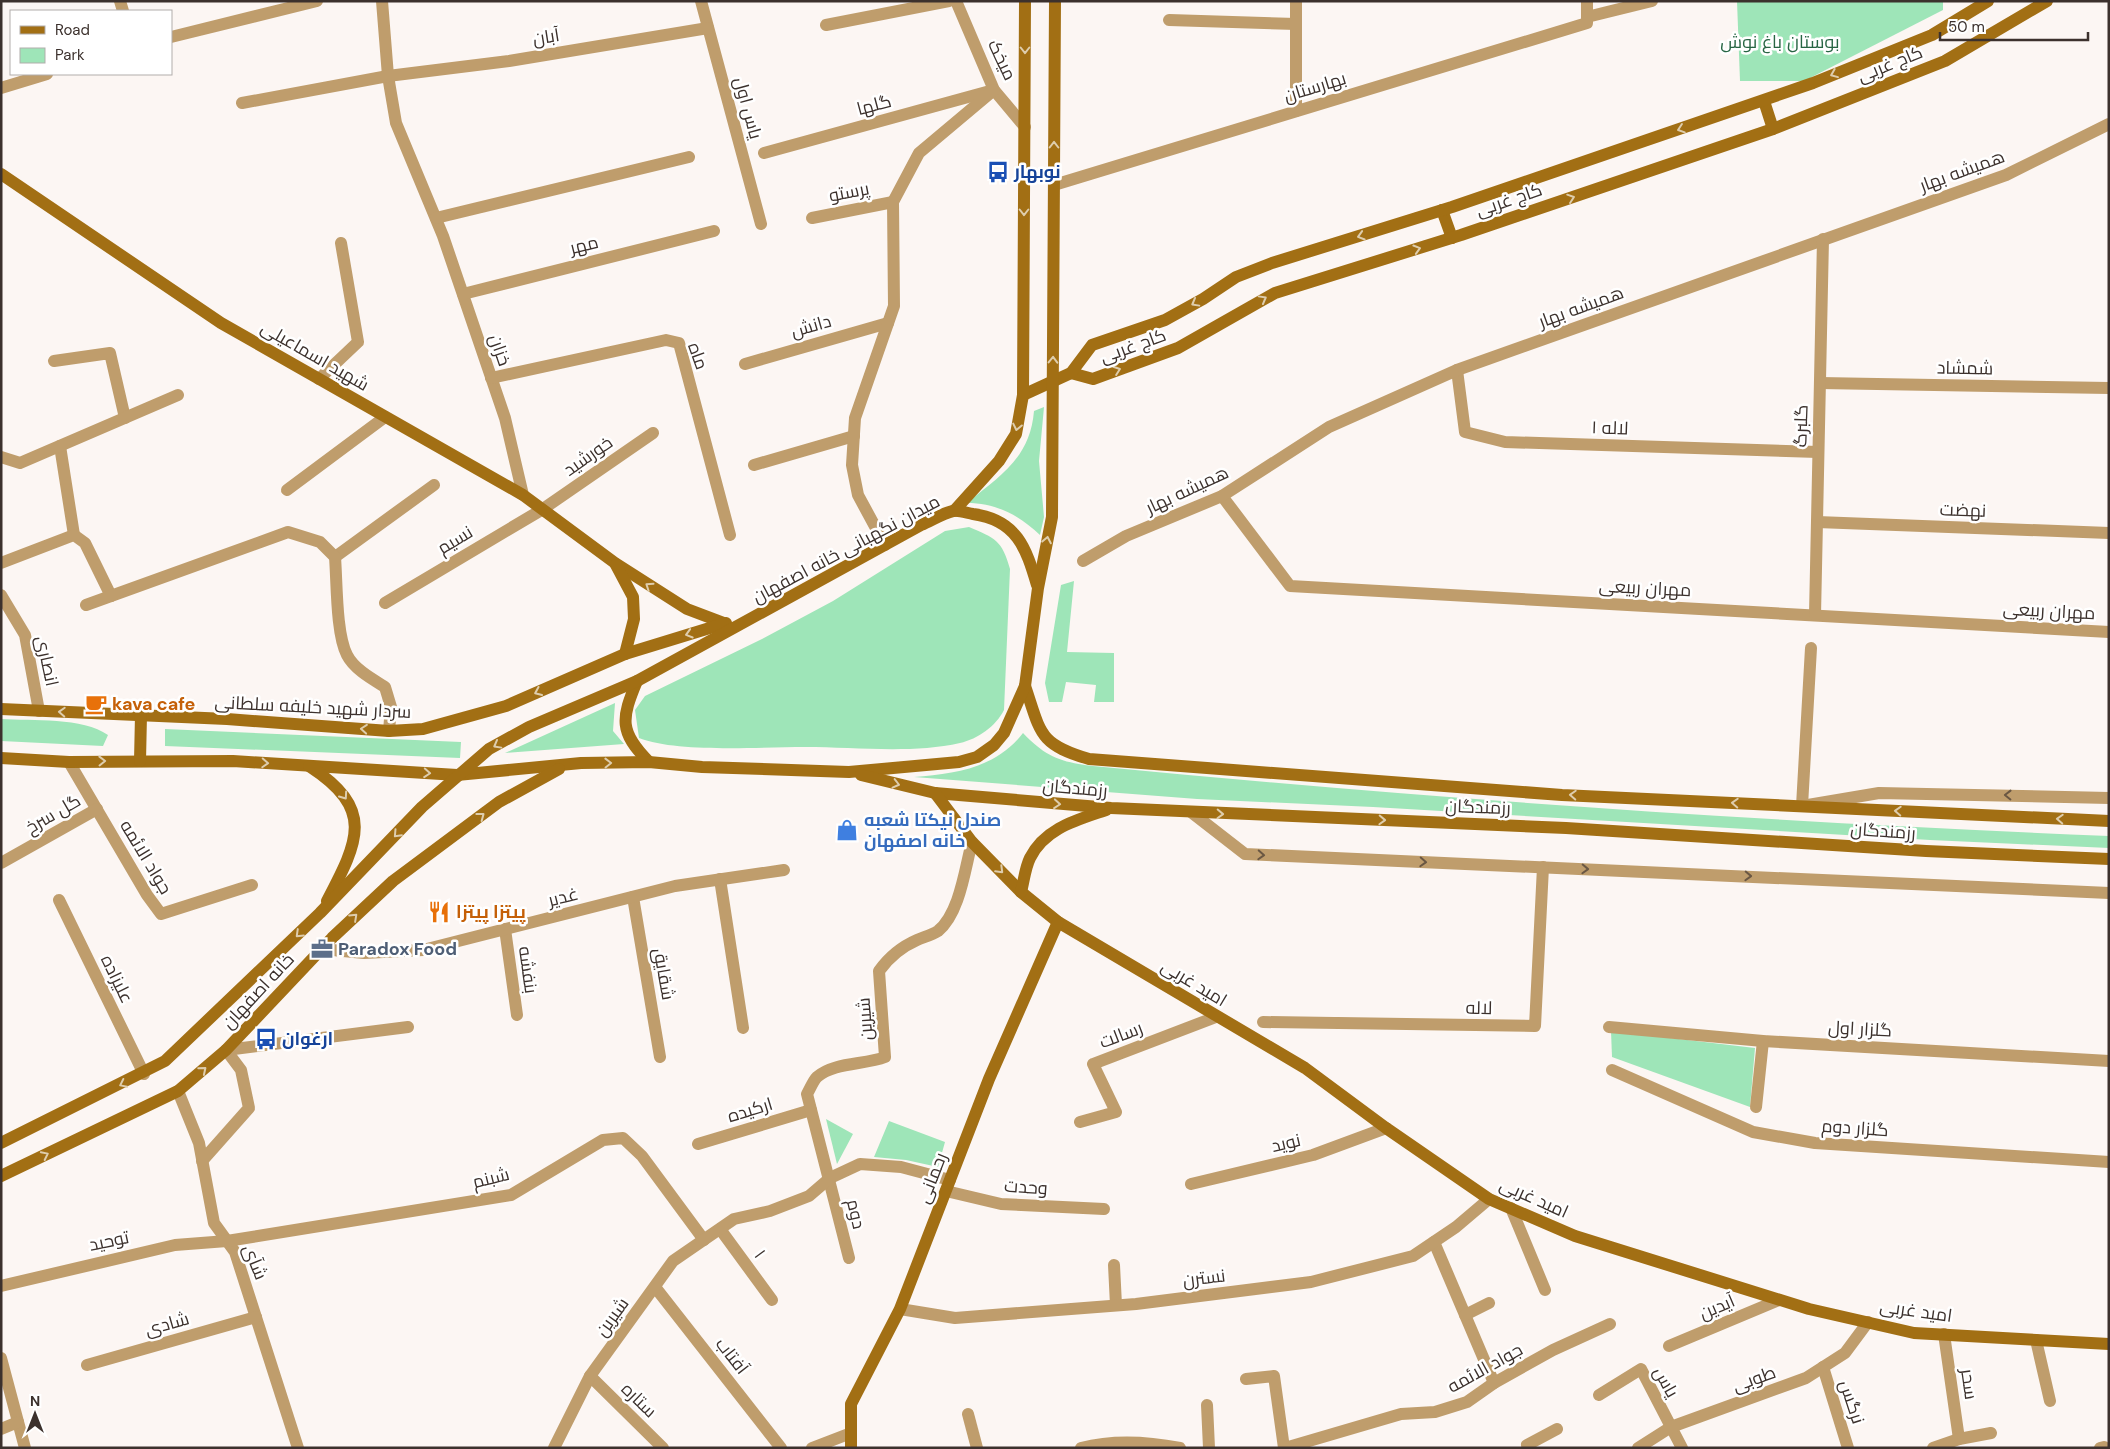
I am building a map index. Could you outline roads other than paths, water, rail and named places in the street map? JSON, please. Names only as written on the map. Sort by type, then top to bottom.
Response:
[{"type":"main road","points":[[954,511],[999,461],[1016,434],[1023,395],[1025,1]]},
{"type":"main road","points":[[1038,588],[1052,517],[1055,1]]},
{"type":"main road","name":"کاج غربی","points":[[1988,1],[1932,35],[1764,101],[1442,210],[1272,263],[1236,277],[1203,299],[1165,320],[1092,345],[1071,373],[1093,379],[1178,348],[1275,292],[1452,238],[1774,129],[1945,61],[2047,1]]},
{"type":"main road","points":[[1764,101],[1774,129]]},
{"type":"main road","name":"شهید اسماعیلی","points":[[1,174],[221,323],[523,495],[615,563],[687,609],[724,623]]},
{"type":"main road","points":[[1442,210],[1452,238]]},
{"type":"main road","points":[[1023,395],[1071,373]]},
{"type":"main road","name":"میدان نگهبانی خانه اصفهان","points":[[954,511],[978,514],[1000,522],[1015,535],[1027,552],[1038,588],[1024,686],[1004,733],[994,745],[977,756],[959,762],[849,772],[702,767],[649,762],[568,764],[456,775],[489,749],[529,726],[637,682],[921,525],[954,511]]},
{"type":"main road","name":"شهید اسماعیلی","points":[[615,563],[633,597],[634,620],[625,654]]},
{"type":"main road","name":"سردار شهید خلیفه سلطانی","points":[[1,709],[142,715],[389,731],[423,730],[506,706],[625,654],[724,623],[753,618]]},
{"type":"main road","points":[[637,682],[626,707],[626,729],[633,746],[649,762]]},
{"type":"main road","name":"رزمندگان","points":[[1024,686],[1037,722],[1046,740],[1064,752],[1089,759],[1562,795],[2109,821]]},
{"type":"main road","points":[[140,761],[142,715]]},
{"type":"main road","points":[[1,758],[69,762],[233,761],[456,775]]},
{"type":"main road","name":"خانه اصفهان","points":[[1,1176],[178,1091],[226,1050],[322,949],[393,881],[499,802],[568,764]]},
{"type":"main road","points":[[307,765],[328,779],[346,796],[354,817],[354,836],[347,863],[320,913]]},
{"type":"main road","name":"رزمندگان","points":[[849,772],[935,793],[1111,808],[1566,828],[1926,851],[2109,859]]},
{"type":"main road","name":"خانه اصفهان","points":[[1,1143],[144,1074],[165,1061],[196,1034],[320,913],[422,807],[456,775]]},
{"type":"main road","name":"امید غربی","points":[[935,793],[972,842],[1021,892],[1058,922],[1304,1068],[1386,1128],[1489,1199],[1575,1236],[1779,1300],[1914,1333],[2109,1344]]},
{"type":"main road","points":[[1021,892],[1030,858],[1051,832],[1074,820],[1111,808]]},
{"type":"main road","name":"رحمانی","points":[[851,1448],[851,1404],[900,1309],[989,1079],[1058,922]]},
{"type":"street","points":[[172,37],[317,1]]},
{"type":"street","name":"خزان","points":[[382,1],[388,76],[396,123],[436,218],[463,294],[505,418],[523,495]]},
{"type":"street","name":"یاس اول","points":[[701,1],[761,224]]},
{"type":"street","points":[[826,25],[949,1]]},
{"type":"street","name":"میخک","points":[[956,1],[994,90],[1024,127]]},
{"type":"street","points":[[1296,1],[1296,111]]},
{"type":"street","points":[[1587,20],[1588,1]]},
{"type":"street","name":"بهارستان","points":[[1054,185],[1652,1]]},
{"type":"street","points":[[1169,20],[1296,24]]},
{"type":"street","name":"آبان","points":[[242,103],[388,76],[510,61],[708,28]]},
{"type":"street","points":[[1,88],[43,75]]},
{"type":"street","points":[[885,545],[858,495],[852,465],[855,418],[894,306],[893,202],[919,153],[994,90]]},
{"type":"street","name":"گلها","points":[[764,153],[994,90]]},
{"type":"street","name":"همیشه بهار","points":[[1083,561],[1126,536],[1222,496],[1329,427],[1457,370],[2006,175],[2109,124]]},
{"type":"street","points":[[436,218],[689,158]]},
{"type":"street","name":"پرستو","points":[[812,218],[893,202]]},
{"type":"street","name":"مهر","points":[[463,294],[714,231]]},
{"type":"street","name":"گلبرگ","points":[[1815,615],[1823,239]]},
{"type":"street","points":[[319,379],[358,342],[342,243]]},
{"type":"street","name":"دانش","points":[[744,364],[888,323]]},
{"type":"street","name":"ماه","points":[[491,378],[666,340],[679,344],[730,535]]},
{"type":"street","points":[[54,361],[110,353],[125,418]]},
{"type":"street","name":"لاله ۱","points":[[1457,370],[1464,432],[1505,442],[1818,452]]},
{"type":"street","name":"شمشاد","points":[[1820,383],[2109,388]]},
{"type":"street","points":[[1,457],[20,462],[178,395]]},
{"type":"street","points":[[287,490],[385,416]]},
{"type":"street","name":"خورشید","points":[[543,508],[653,433]]},
{"type":"street","points":[[754,464],[854,436]]},
{"type":"street","points":[[60,446],[74,535],[85,543],[111,596]]},
{"type":"street","points":[[335,558],[434,485]]},
{"type":"street","name":"مهران ربیعی","points":[[1222,496],[1290,586],[2109,632]]},
{"type":"street","name":"نسیم","points":[[385,602],[543,508]]},
{"type":"street","name":"نهضت","points":[[1817,522],[2109,533]]},
{"type":"street","points":[[86,606],[288,532],[320,542],[335,558],[339,620],[347,655],[365,675],[385,687],[391,707],[389,731]]},
{"type":"street","points":[[1,563],[74,535]]},
{"type":"street","name":"انصاری","points":[[1,595],[24,636],[39,710]]},
{"type":"street","points":[[1811,648],[1802,806],[1879,793],[2109,798]]},
{"type":"street","name":"جواد الائمه","points":[[69,762],[147,895],[161,914],[252,885]]},
{"type":"street","name":"گل سرخ","points":[[1,863],[97,809]]},
{"type":"street","points":[[1191,812],[1245,854],[2109,893]]},
{"type":"street","name":"شیرین","points":[[830,1178],[807,1094],[817,1077],[832,1069],[872,1062],[885,1057],[879,971],[889,957],[908,944],[937,931],[949,919],[960,889],[972,842]]},
{"type":"street","name":"لاله","points":[[1263,1022],[1535,1026],[1543,868]]},
{"type":"street","name":"غدیر","points":[[322,949],[364,953],[423,950],[675,886],[784,870]]},
{"type":"street","points":[[720,879],[743,1028]]},
{"type":"street","name":"شقایق","points":[[633,897],[660,1057]]},
{"type":"street","name":"علیزاده","points":[[59,900],[144,1074]]},
{"type":"street","name":"بنفشه","points":[[505,930],[517,1015]]},
{"type":"street","name":"رسالت","points":[[1080,1122],[1116,1112],[1093,1064],[1216,1017]]},
{"type":"street","points":[[202,1161],[248,1108],[241,1070],[226,1050],[408,1027]]},
{"type":"street","name":"گلزار اول","points":[[1609,1027],[1763,1041],[2109,1061]]},
{"type":"street","points":[[1756,1107],[1763,1041]]},
{"type":"street","name":"گلزار دوم","points":[[1612,1070],[1753,1132],[1762,1134],[1815,1143],[2109,1162]]},
{"type":"street","name":"شآی","points":[[178,1091],[199,1143],[214,1223],[235,1252],[298,1448]]},
{"type":"street","name":"ارکیده","points":[[698,1144],[811,1110]]},
{"type":"street","name":"نوید","points":[[1191,1184],[1313,1155],[1386,1128]]},
{"type":"street","name":"شبنم","points":[[227,1241],[511,1195],[603,1140],[623,1138],[642,1156],[704,1240]]},
{"type":"street","name":"شیرین","points":[[554,1448],[590,1376],[673,1261],[734,1219],[770,1211],[809,1196],[830,1178],[860,1164],[901,1167],[948,1185]]},
{"type":"street","name":"دوم","points":[[830,1178],[848,1258]]},
{"type":"street","name":"وحدت","points":[[948,1185],[1001,1204],[1104,1209]]},
{"type":"street","name":"نسترن","points":[[900,1309],[955,1318],[1116,1305],[1311,1282],[1413,1256],[1489,1199]]},
{"type":"street","points":[[1511,1208],[1545,1290]]},
{"type":"street","name":"۱","points":[[720,1229],[772,1300]]},
{"type":"street","name":"توحید","points":[[1,1286],[175,1245],[227,1241]]},
{"type":"street","points":[[1434,1242],[1494,1383]]},
{"type":"street","points":[[1114,1265],[1116,1305]]},
{"type":"street","name":"آفتاب","points":[[655,1287],[781,1448]]},
{"type":"street","name":"آیدین","points":[[1669,1346],[1779,1300]]},
{"type":"street","points":[[1465,1315],[1488,1303]]},
{"type":"street","name":"شادی","points":[[87,1365],[256,1317]]},
{"type":"street","name":"طوبی","points":[[1638,1448],[1671,1427],[1806,1378],[1845,1353],[1868,1322]]},
{"type":"street","name":"جواد الائمه","points":[[1285,1448],[1401,1414],[1435,1412],[1467,1402],[1494,1383],[1552,1350],[1610,1324]]},
{"type":"street","name":"سحر","points":[[1944,1334],[1959,1439]]},
{"type":"street","points":[[2036,1340],[2050,1401]]},
{"type":"street","points":[[1,1358],[25,1448]]},
{"type":"street","name":"نرگس","points":[[1823,1367],[1848,1448]]},
{"type":"street","name":"یاس","points":[[1599,1395],[1641,1369],[1671,1427]]},
{"type":"street","name":"ستاره","points":[[590,1376],[663,1448]]},
{"type":"street","points":[[1246,1379],[1274,1376],[1285,1448]]},
{"type":"street","points":[[1207,1405],[1209,1448]]},
{"type":"street","points":[[968,1414],[977,1448]]},
{"type":"street","points":[[1,1429],[18,1422]]},
{"type":"street","points":[[1671,1427],[1682,1448]]},
{"type":"street","points":[[1528,1448],[1527,1445],[1557,1429]]},
{"type":"street","points":[[812,1448],[851,1432]]},
{"type":"street","points":[[1933,1448],[1959,1439],[1991,1433]]},
{"type":"street","points":[[1081,1448],[1093,1445],[1150,1443],[1180,1448]]},
{"type":"place","name":"نوبهار","points":[[998,172]]},
{"type":"place","name":"kava cafe","points":[[96,704]]},
{"type":"place","name":"صندل نیکتا شعبه خانه اصفهان","points":[[847,830]]},
{"type":"place","name":"پیتزا پیتزا","points":[[439,912]]},
{"type":"place","name":"Paradox Food","points":[[322,949]]},
{"type":"place","name":"ارغوان","points":[[266,1039]]},
{"type":"park label","name":"بوستان باغ نوش","points":[[1780,42]]}]
